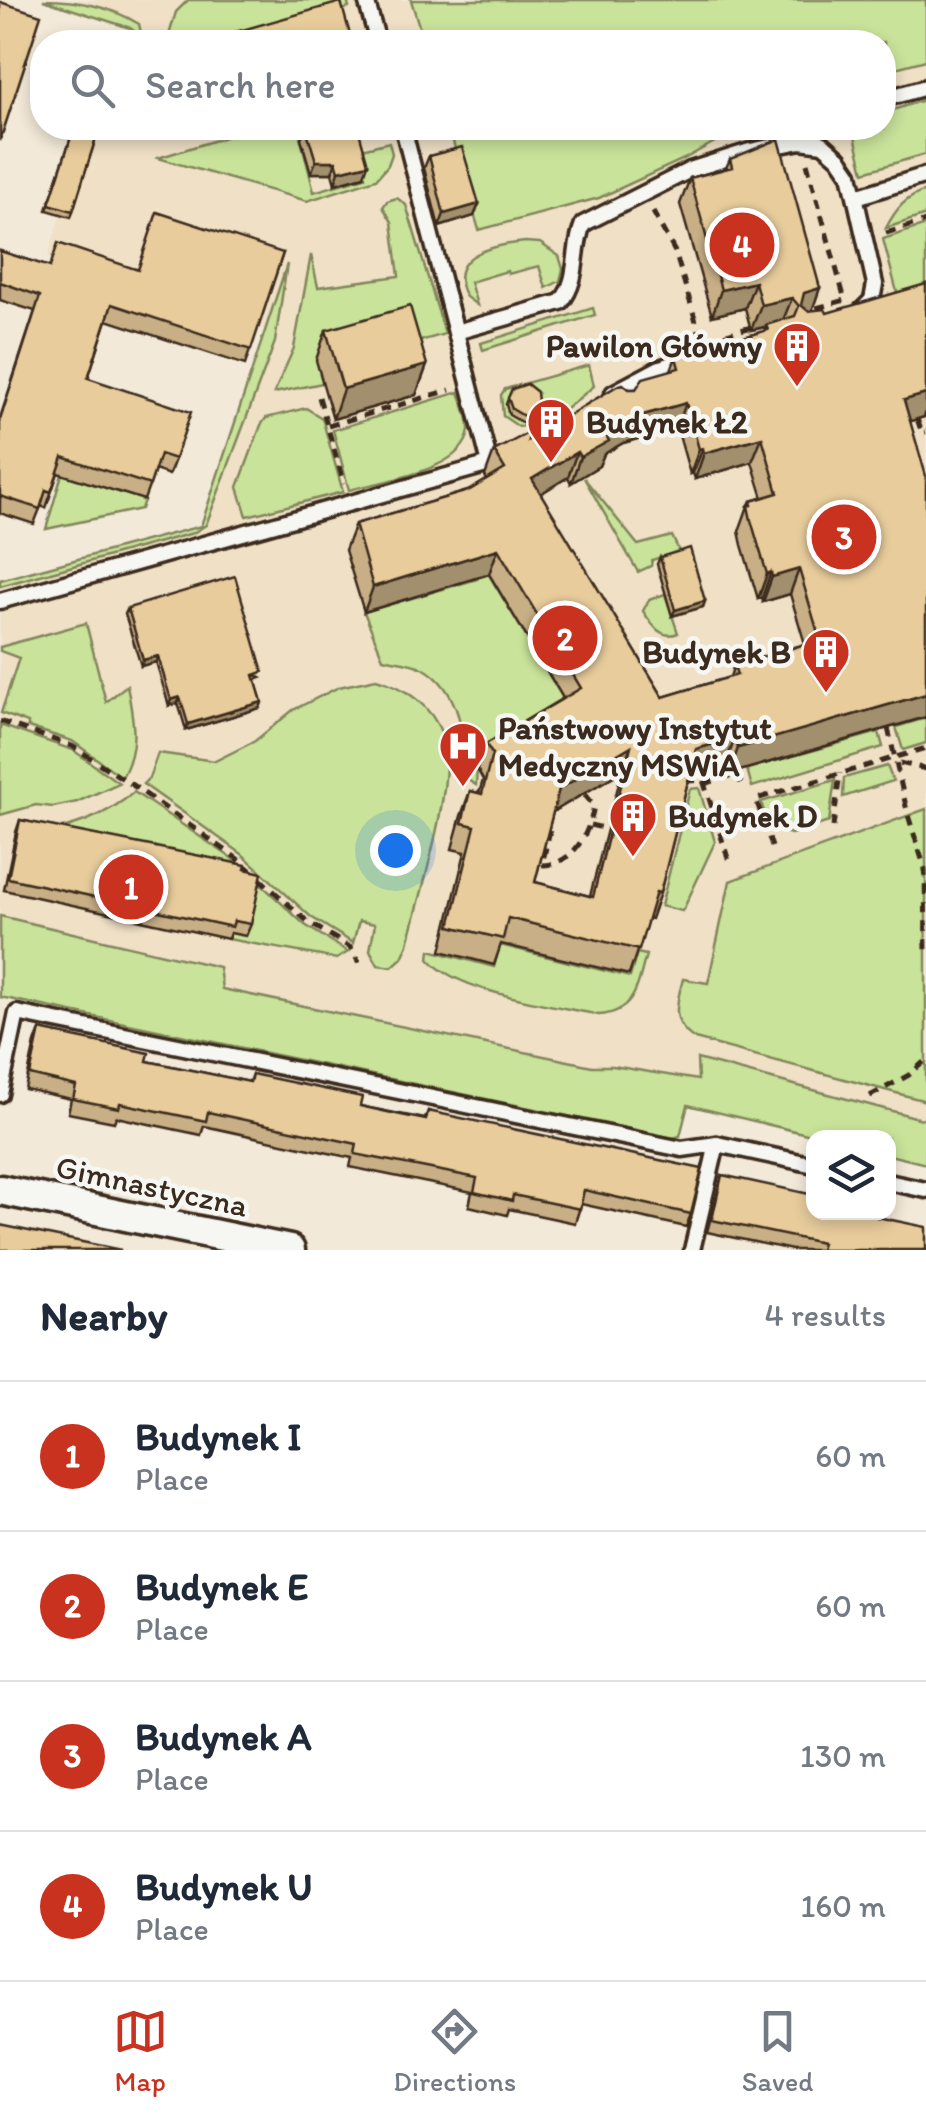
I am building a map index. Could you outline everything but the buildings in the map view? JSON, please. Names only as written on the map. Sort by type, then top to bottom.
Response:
[{"type":"street","name":"Gimnastyczna","points":[[0,1190],[290,1250]]},
{"type":"lane","points":[[366,0],[375,30]]},
{"type":"lane","points":[[896,95],[926,86]]},
{"type":"lane","points":[[405,140],[490,464]]},
{"type":"lane","points":[[456,332],[561,302],[574,279],[576,240],[583,224],[690,170],[801,141],[823,144],[839,158],[850,174],[856,197],[876,284],[872,300],[861,311],[846,315]]},
{"type":"lane","points":[[856,197],[926,175]]},
{"type":"lane","points":[[601,399],[621,398],[660,368],[701,354]]},
{"type":"lane","points":[[0,600],[490,464],[522,447]]},
{"type":"lane","points":[[0,1094],[17,1013],[682,1149],[716,1144],[806,1164]]},
{"type":"lane","points":[[692,1250],[716,1144]]},
{"type":"lane","points":[[896,1184],[926,1190]]},
{"type":"path","points":[[801,141],[845,300],[809,310]]},
{"type":"path","points":[[643,194],[675,252],[702,341],[756,326]]},
{"type":"path","points":[[866,239],[926,221]]},
{"type":"path","points":[[328,426],[470,384]]},
{"type":"path","points":[[320,396],[350,505]]},
{"type":"path","points":[[917,419],[922,434],[926,432]]},
{"type":"path","points":[[0,721],[72,746],[131,784],[238,859],[308,922],[351,948],[360,963]]},
{"type":"path","points":[[888,728],[925,869],[926,953]]},
{"type":"path","points":[[772,847],[756,799],[897,760],[926,748]]},
{"type":"path","points":[[897,760],[926,769]]},
{"type":"path","points":[[704,782],[746,768]]},
{"type":"path","points":[[833,827],[840,773]]},
{"type":"path","points":[[686,781],[704,782],[738,774],[741,783]]},
{"type":"path","points":[[704,782],[728,861]]},
{"type":"path","points":[[550,830],[542,865],[553,865],[570,856],[590,825],[594,806],[584,794]]},
{"type":"path","points":[[590,825],[608,829]]},
{"type":"path","points":[[870,1096],[909,1075],[926,1060]]},
{"type":"shaded area","points":[[43,0],[411,0],[420,30],[129,30]]},
{"type":"shaded area","name":"Państwowy Instytut Medyczny MSWiA","points":[[926,60],[926,1164],[896,1157],[896,1130],[806,1130],[806,1134],[688,1105],[680,1136],[673,1138],[0,997],[0,580],[201,526],[266,330],[48,257],[61,214],[71,217],[95,140],[453,140],[479,230],[599,198],[718,140],[896,140],[896,68]]},
{"type":"green space","points":[[43,0],[105,8],[139,24],[140,30]]},
{"type":"green space","points":[[188,0],[347,0],[349,8],[272,30],[171,30],[176,12]]},
{"type":"green space","points":[[411,0],[926,0],[926,60],[896,68],[896,30],[420,30]]},
{"type":"green space","points":[[926,99],[926,154],[864,172],[856,140],[896,140],[896,109]]},
{"type":"green space","points":[[216,140],[301,140],[314,192],[365,177],[358,150],[389,142],[392,154],[376,179],[307,201],[158,158]]},
{"type":"green space","points":[[453,140],[718,140],[599,198],[479,230]]},
{"type":"green space","points":[[926,191],[926,215],[886,228],[902,205]]},
{"type":"green space","points":[[397,198],[406,205],[445,334],[403,346],[322,383],[274,393],[294,348],[311,255],[318,287],[399,276],[392,222],[383,207]]},
{"type":"green space","points":[[926,225],[926,288],[898,296],[883,239]]},
{"type":"green space","points":[[540,243],[559,256],[563,269],[560,281],[546,288],[539,266],[508,274],[507,271],[470,282],[477,305],[466,297],[461,271],[467,261],[487,249]]},
{"type":"green space","points":[[287,264],[275,342],[206,525],[193,533],[0,586],[0,580],[201,526]]},
{"type":"green space","points":[[593,308],[595,315],[483,350],[481,343]]},
{"type":"green space","points":[[589,365],[594,386],[556,417],[519,427],[503,416],[501,395],[505,389]]},
{"type":"green space","points":[[459,392],[469,430],[464,444],[453,455],[420,472],[349,490],[333,430]]},
{"type":"green space","points":[[306,408],[322,418],[343,492],[247,516],[238,487],[261,425],[266,418]]},
{"type":"green space","points":[[62,474],[144,500],[141,509],[46,529]]},
{"type":"green space","points":[[584,478],[638,545],[672,536],[679,551],[652,560],[651,566],[638,572]]},
{"type":"green space","points":[[482,563],[572,713],[477,770],[476,785],[463,777],[462,731],[445,689],[423,668],[383,658],[364,612],[477,579],[475,566]]},
{"type":"green space","points":[[665,594],[678,633],[672,635],[658,630],[643,611],[649,600]]},
{"type":"green space","points":[[86,623],[106,702],[127,685],[133,743],[122,777],[72,741],[28,727],[28,723],[1,713],[19,658],[0,651],[0,647]]},
{"type":"green space","points":[[376,679],[398,687],[425,707],[443,737],[446,756],[441,808],[428,869],[408,944],[402,958],[392,967],[378,965],[370,950],[375,924],[359,921],[353,943],[311,917],[242,854],[143,784],[158,753],[215,761],[255,741],[293,710],[339,687]]},
{"type":"green space","points":[[926,718],[926,743],[903,750],[896,727]]},
{"type":"green space","points":[[0,725],[73,750],[119,783],[77,802],[53,807],[36,805],[0,815]]},
{"type":"green space","points":[[879,732],[883,747],[752,787],[747,769]]},
{"type":"green space","points":[[887,766],[893,781],[843,797],[844,778]]},
{"type":"green space","points":[[835,780],[829,822],[791,834],[769,828],[761,802]]},
{"type":"green space","points":[[699,788],[715,842],[682,911],[661,906],[690,789]]},
{"type":"green space","points":[[134,792],[236,861],[305,925],[348,952],[337,959],[228,939],[229,933],[36,834],[88,820]]},
{"type":"green space","points":[[926,809],[926,1101],[695,1039],[687,1033],[677,1012],[683,979],[708,983],[730,881]]},
{"type":"green space","points":[[0,916],[219,967],[222,989],[592,1066],[698,1080],[697,1059],[926,1120],[926,1164],[896,1157],[896,1130],[806,1130],[806,1134],[688,1105],[680,1136],[673,1138],[0,997]]},
{"type":"green space","points":[[500,945],[630,977],[637,953],[646,955],[628,1003],[599,1015],[483,989],[443,971],[429,959],[430,950],[494,967]]},
{"type":"place","name":"Budynek U","points":[[742,245]]},
{"type":"place","name":"Pawilon Główny","points":[[797,388]]},
{"type":"place","name":"Budynek Ł2","points":[[551,464]]},
{"type":"place","name":"Budynek A","points":[[844,537]]},
{"type":"place","name":"Budynek E","points":[[565,638]]},
{"type":"place","name":"Budynek B","points":[[826,694]]},
{"type":"place","name":"Państwowy Instytut Medyczny MSWiA","points":[[463,788]]},
{"type":"place","name":"Budynek D","points":[[633,858]]},
{"type":"place","name":"Budynek I","points":[[131,887]]}]
